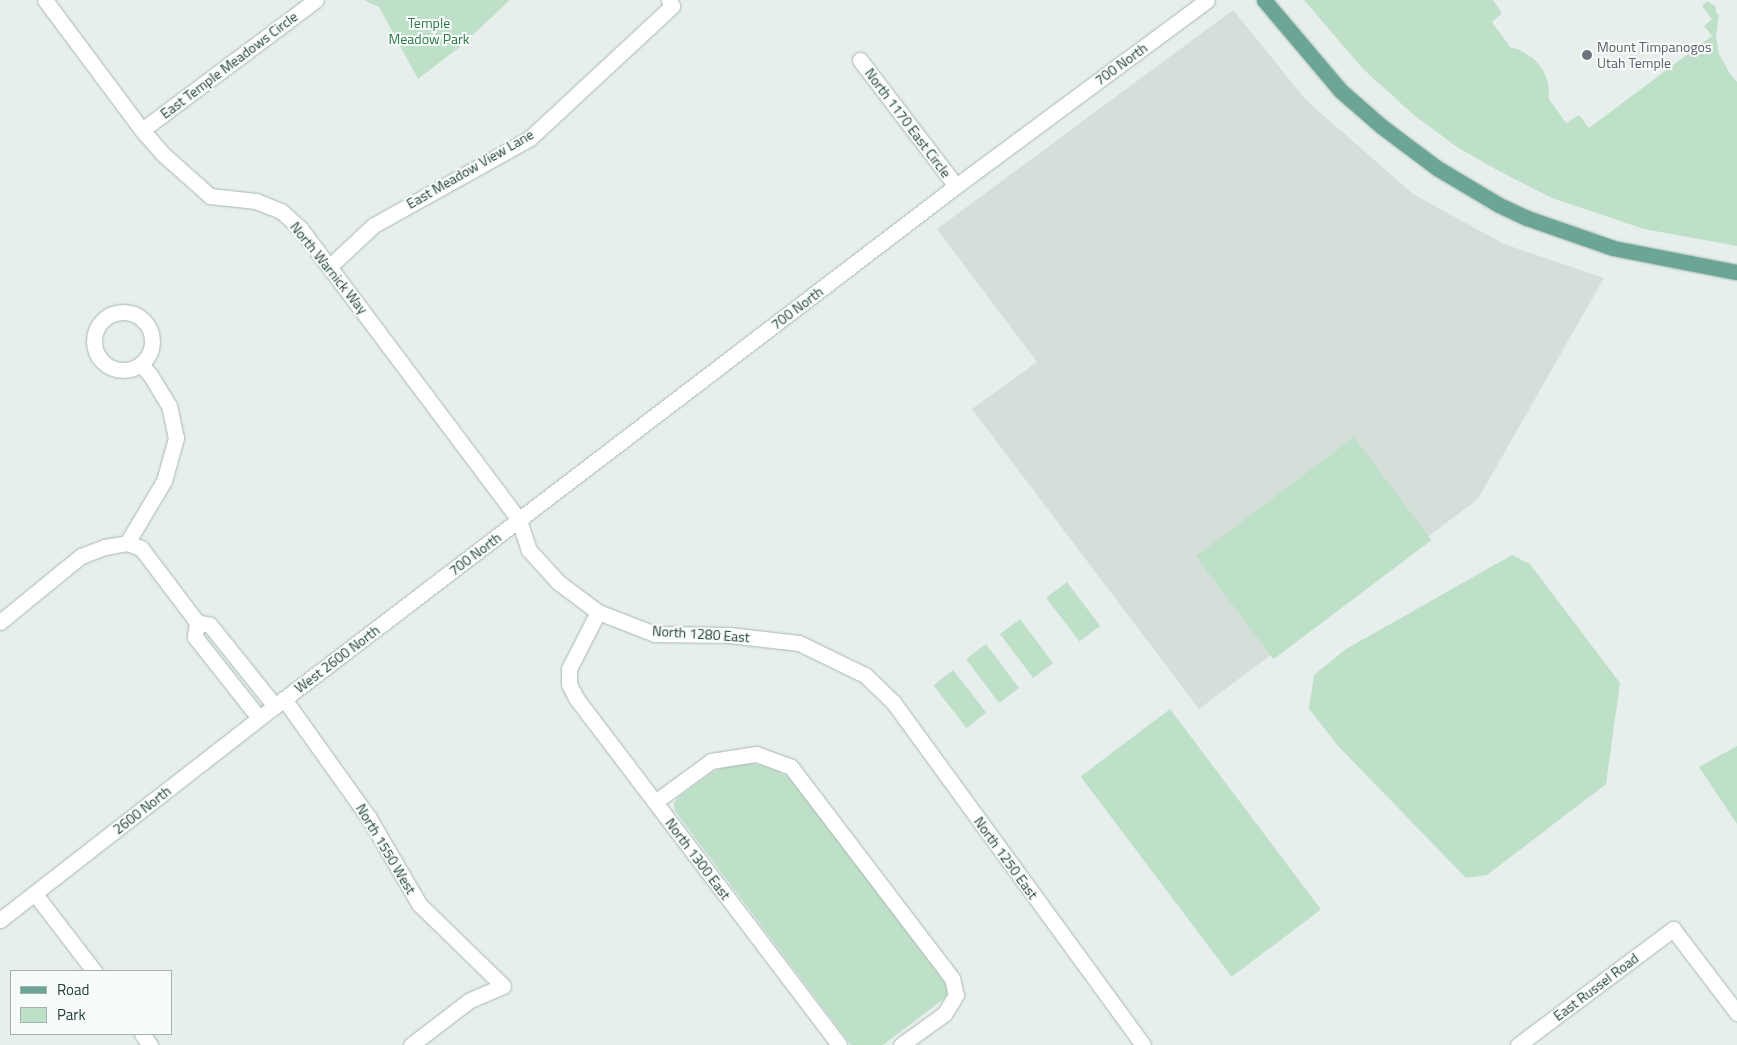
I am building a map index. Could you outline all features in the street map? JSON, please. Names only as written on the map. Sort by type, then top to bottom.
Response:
[{"type":"main road","points":[[1264,0],[1328,76],[1381,126],[1437,168],[1499,205],[1527,218],[1613,248],[1737,272]]},
{"type":"street","name":"North Warnick Way","points":[[45,0],[142,130],[164,155],[210,196],[256,201],[281,212],[300,228],[519,520]]},
{"type":"street","name":"East Temple Meadows Circle","points":[[142,130],[316,0]]},
{"type":"street","name":"700 North","points":[[389,619],[956,186],[1207,0]]},
{"type":"street","name":"East Meadow View Lane","points":[[330,266],[374,225],[530,138],[671,3]]},
{"type":"street","name":"North 1170 East Circle","points":[[860,60],[956,186]]},
{"type":"street","points":[[127,543],[164,481],[176,438],[169,406],[151,376],[141,364]]},
{"type":"street","name":"North 1280 East","points":[[519,520],[529,550],[558,582],[598,612],[655,634],[729,635],[799,643],[865,675]]},
{"type":"street","points":[[0,622],[81,556],[104,547],[127,543],[141,548],[196,622],[195,637],[259,718]]},
{"type":"street","name":"North 1300 East","points":[[598,612],[569,669],[569,684],[576,698],[839,1045]]},
{"type":"street","name":"West 2600 North","points":[[279,703],[389,619]]},
{"type":"street","name":"North 1550 West","points":[[196,622],[210,626],[279,703],[369,818],[420,904],[503,986],[470,1000],[412,1045]]},
{"type":"street","name":"North 1250 East","points":[[865,675],[893,702],[1142,1045]]},
{"type":"street","name":"2600 North","points":[[0,920],[279,703]]},
{"type":"street","points":[[655,802],[711,761],[756,754],[791,767],[952,978],[956,995],[944,1014],[901,1045]]},
{"type":"street","points":[[35,894],[93,970]]},
{"type":"street","name":"East Russel Road","points":[[1518,1045],[1673,929],[1737,1013]]},
{"type":"shaded area","points":[[1233,10],[1306,100],[1413,194],[1504,244],[1604,278],[1478,499],[1199,709],[972,409],[1037,362],[937,229]]},
{"type":"green space","name":"Temple Meadow Park","points":[[364,0],[510,0],[461,46],[418,79],[379,7]]},
{"type":"green space","points":[[1304,0],[1493,0],[1502,13],[1492,22],[1510,47],[1520,50],[1534,59],[1543,70],[1548,82],[1549,99],[1566,123],[1579,115],[1589,128],[1712,36],[1704,26],[1712,19],[1702,6],[1707,1],[1716,7],[1716,13],[1719,15],[1716,36],[1719,54],[1737,82],[1737,246],[1644,229],[1552,198],[1497,170],[1457,147],[1415,116],[1363,69]]},
{"type":"green space","points":[[1354,437],[1432,540],[1274,659],[1196,556]]},
{"type":"green space","points":[[1512,555],[1530,564],[1620,683],[1606,784],[1487,875],[1466,878],[1339,747],[1309,709],[1314,675],[1346,649]]},
{"type":"green space","points":[[1067,582],[1100,626],[1079,642],[1046,598]]},
{"type":"green space","points":[[1020,619],[1053,663],[1033,678],[1000,634]]},
{"type":"green space","points":[[986,644],[1019,688],[999,703],[966,659]]},
{"type":"green space","points":[[953,670],[986,713],[967,728],[933,685]]},
{"type":"green space","points":[[1170,709],[1321,909],[1232,977],[1081,776]]},
{"type":"green space","points":[[1737,746],[1737,824],[1699,767]]},
{"type":"green space","points":[[746,763],[767,766],[787,776],[800,790],[946,984],[948,991],[945,998],[883,1045],[851,1045],[675,811],[674,804],[677,798],[711,773],[726,766]]},
{"type":"place","name":"Mount Timpanogos Utah Temple","points":[[1587,55]]}]
